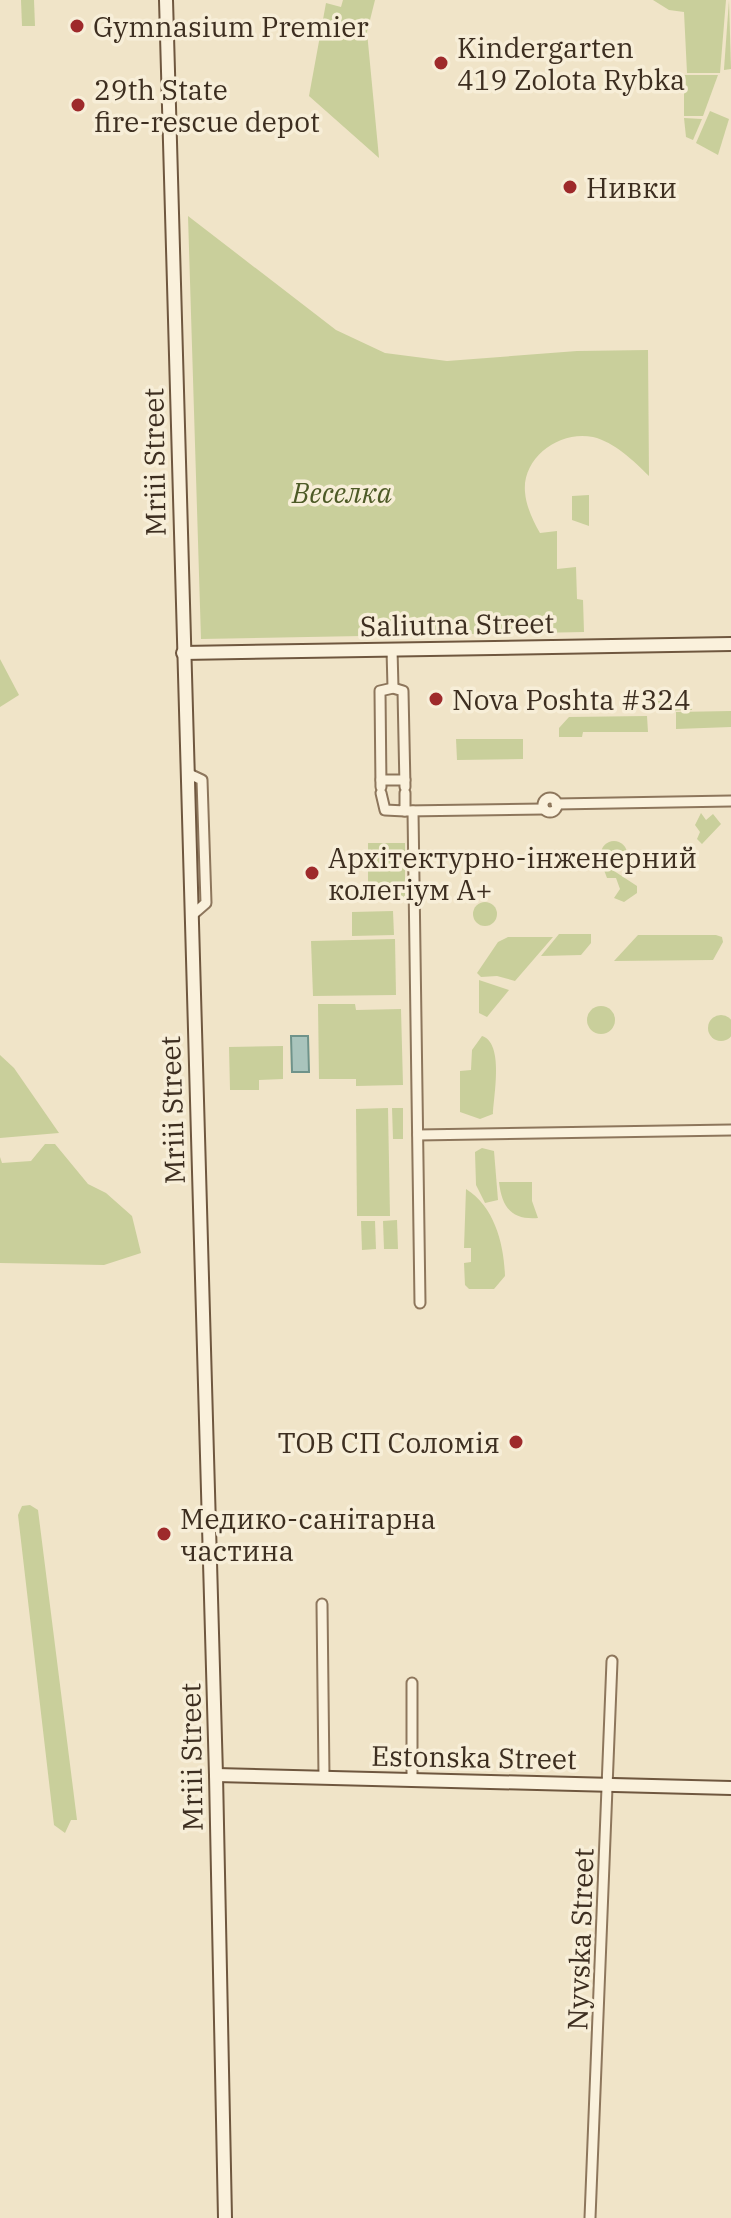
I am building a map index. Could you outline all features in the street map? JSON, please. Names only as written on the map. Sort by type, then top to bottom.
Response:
[{"type":"street","name":"Mriii Street","points":[[166,0],[216,1775],[225,2218]]},
{"type":"street","name":"Saliutna Street","points":[[183,653],[731,644]]},
{"type":"street","points":[[392,649],[393,688]]},
{"type":"street","points":[[420,1303],[409,811],[405,787],[403,691],[393,688],[380,691],[381,787],[385,810],[409,811],[544,809],[553,811],[556,804],[731,801]]},
{"type":"street","points":[[381,787],[405,787]]},
{"type":"street","points":[[418,1135],[731,1130]]},
{"type":"street","points":[[322,1604],[324,1777]]},
{"type":"street","name":"Nyvska Street","points":[[590,2218],[612,1661]]},
{"type":"street","points":[[412,1683],[412,1780]]},
{"type":"street","name":"Estonska Street","points":[[216,1775],[731,1788]]},
{"type":"green space","points":[[21,0],[34,0],[35,26],[22,26]]},
{"type":"green space","points":[[343,0],[375,0],[367,32],[379,158],[309,96],[326,3],[341,7]]},
{"type":"green space","points":[[653,0],[726,0],[720,73],[687,73],[684,12],[669,10]]},
{"type":"green space","points":[[729,0],[731,69],[724,70],[724,69]]},
{"type":"green space","points":[[299,20],[306,23],[309,30],[306,37],[299,40],[292,37],[289,30],[292,23]]},
{"type":"green space","points":[[684,75],[718,75],[703,116],[684,116]]},
{"type":"green space","points":[[710,111],[729,119],[718,155],[696,143]]},
{"type":"green space","points":[[684,118],[702,119],[693,140],[686,137]]},
{"type":"green space","name":"Веселка","points":[[188,216],[336,330],[385,353],[447,361],[577,351],[648,350],[649,476],[608,443],[580,436],[556,442],[546,449],[536,457],[526,479],[527,503],[540,533],[557,531],[557,569],[576,567],[577,599],[583,600],[584,632],[201,639]]},
{"type":"green space","points":[[589,495],[589,526],[572,520],[572,496]]},
{"type":"green space","points":[[0,659],[19,695],[0,707]]},
{"type":"green space","points":[[655,701],[691,701],[692,710],[660,711]]},
{"type":"green space","points":[[731,711],[731,727],[676,729],[676,712]]},
{"type":"green space","points":[[647,716],[648,732],[583,732],[582,737],[559,737],[559,728],[569,717]]},
{"type":"green space","points":[[456,739],[523,739],[523,759],[457,760]]},
{"type":"green space","points":[[701,813],[706,820],[713,814],[721,824],[702,844],[697,839],[700,832],[695,825]]},
{"type":"green space","points":[[614,841],[623,845],[627,854],[623,863],[614,867],[605,863],[601,854],[605,845]]},
{"type":"green space","points":[[368,843],[405,843],[405,899],[368,899]]},
{"type":"green space","points":[[611,869],[637,886],[637,893],[624,902],[614,898],[620,889],[616,878],[607,878],[604,870]]},
{"type":"green space","points":[[485,902],[494,905],[497,914],[494,923],[485,926],[476,923],[473,914],[476,905]]},
{"type":"green space","points":[[393,911],[394,935],[352,936],[352,912]]},
{"type":"green space","points":[[559,934],[591,934],[591,943],[581,955],[541,956]]},
{"type":"green space","points":[[638,935],[716,935],[722,937],[723,942],[713,960],[614,961]]},
{"type":"green space","points":[[508,937],[553,937],[515,981],[497,976],[481,977],[477,973],[498,942]]},
{"type":"green space","points":[[395,939],[396,995],[313,996],[311,941]]},
{"type":"green space","points":[[479,980],[509,990],[487,1017],[479,1013]]},
{"type":"green space","points":[[318,1004],[355,1004],[356,1010],[401,1009],[403,1085],[356,1086],[356,1079],[319,1079]]},
{"type":"green space","points":[[601,1006],[611,1010],[615,1020],[611,1030],[601,1034],[591,1030],[587,1020],[591,1010]]},
{"type":"green space","points":[[721,1015],[730,1019],[734,1028],[730,1037],[721,1041],[712,1037],[708,1028],[712,1019]]},
{"type":"green space","points":[[482,1036],[493,1048],[496,1070],[493,1114],[480,1119],[460,1112],[460,1071],[471,1070],[472,1050]]},
{"type":"green space","points":[[283,1046],[283,1079],[259,1080],[259,1090],[230,1090],[229,1047]]},
{"type":"green space","points":[[0,1055],[14,1068],[59,1133],[0,1138]]},
{"type":"green space","points":[[388,1108],[390,1216],[357,1216],[356,1109]]},
{"type":"green space","points":[[392,1108],[403,1108],[403,1139],[393,1139]]},
{"type":"green space","points":[[45,1144],[55,1144],[88,1184],[106,1193],[132,1216],[141,1253],[104,1265],[0,1263],[0,1157],[2,1163],[31,1161]]},
{"type":"green space","points":[[482,1148],[494,1151],[498,1200],[485,1203],[476,1185],[475,1152]]},
{"type":"green space","points":[[499,1182],[532,1182],[532,1201],[538,1218],[521,1217],[510,1210],[503,1199]]},
{"type":"green space","points":[[466,1189],[491,1216],[500,1240],[505,1276],[494,1289],[469,1289],[465,1285],[464,1263],[471,1262],[471,1248],[464,1248]]},
{"type":"green space","points":[[397,1220],[398,1249],[384,1249],[383,1221]]},
{"type":"green space","points":[[361,1221],[375,1221],[376,1249],[362,1250]]},
{"type":"green space","points":[[30,1505],[38,1510],[77,1820],[71,1820],[65,1833],[54,1825],[18,1515],[22,1506]]},
{"type":"water","points":[[291,1036],[308,1036],[309,1072],[292,1072]]},
{"type":"place","name":"Gymnasium Premier","points":[[77,26]]},
{"type":"place","name":"Kindergarten 419 Zolota Rybka","points":[[441,63]]},
{"type":"place","name":"29th State fire-rescue depot","points":[[78,105]]},
{"type":"place","name":"Нивки","points":[[570,187]]},
{"type":"place","name":"Nova Poshta #324","points":[[436,699]]},
{"type":"place","name":"Архітектурно-інженерний колегіум А+","points":[[312,873]]},
{"type":"place","name":"ТОВ СП Соломія","points":[[516,1442]]},
{"type":"place","name":"Медико-санітарна частина","points":[[164,1534]]}]
